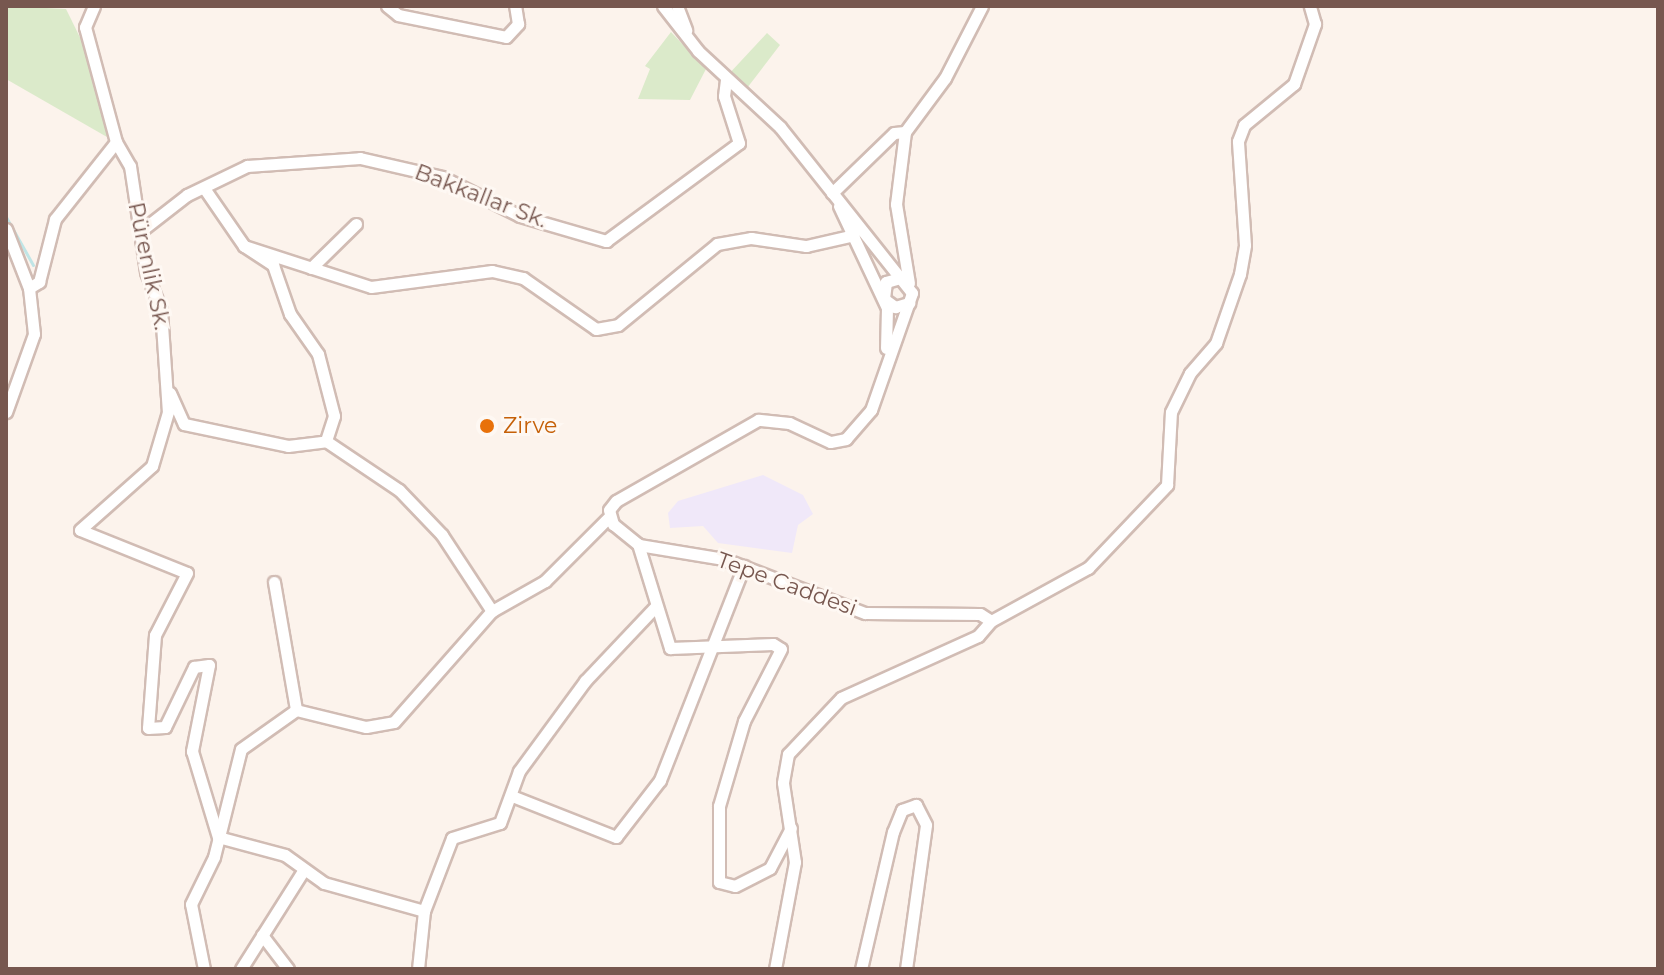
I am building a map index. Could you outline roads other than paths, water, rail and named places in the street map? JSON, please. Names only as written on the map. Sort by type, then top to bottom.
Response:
[{"type":"street","name":"Pürenlik Sk.","points":[[94,6],[85,27],[116,142],[130,166],[161,310],[167,385],[164,440],[152,466],[80,530],[187,573],[155,635],[146,720],[155,732],[165,727],[194,667],[209,665],[192,751],[218,837]]},
{"type":"street","points":[[387,6],[398,15],[506,37],[518,24],[515,6]]},
{"type":"street","points":[[663,6],[681,12],[686,35],[726,79],[780,127],[904,281]]},
{"type":"street","points":[[204,969],[190,914],[218,837],[241,749],[296,710],[366,727],[394,722],[492,611],[545,581],[609,517],[616,501],[758,420],[789,423],[830,442],[857,428],[909,303],[896,204],[905,132],[945,78],[982,6]]},
{"type":"street","points":[[775,969],[795,862],[785,761],[817,718],[853,691],[978,636],[991,621],[1088,568],[1167,485],[1171,412],[1190,373],[1216,343],[1240,274],[1245,245],[1238,141],[1244,125],[1294,84],[1315,24],[1310,6]]},
{"type":"street","name":"Bakkallar Sk.","points":[[142,230],[204,188],[247,166],[360,158],[442,177],[520,216],[606,241],[739,143],[724,96],[726,79]]},
{"type":"street","points":[[832,193],[890,137],[905,132]]},
{"type":"street","points":[[29,288],[39,282],[55,219],[116,142]]},
{"type":"street","points":[[204,188],[244,246],[273,265],[290,314],[318,354],[334,416],[326,441]]},
{"type":"street","points":[[832,193],[884,299],[891,337],[857,428]]},
{"type":"street","points":[[311,268],[356,224]]},
{"type":"street","points":[[6,229],[29,288],[29,362],[6,412]]},
{"type":"street","points":[[244,246],[371,287],[508,274],[596,329],[618,325],[717,244],[751,238],[806,246],[854,235]]},
{"type":"street","points":[[884,299],[886,282],[904,281]]},
{"type":"street","points":[[884,299],[895,307],[909,303]]},
{"type":"street","points":[[167,385],[184,424],[288,446],[326,441],[399,490],[442,535],[492,611]]},
{"type":"street","points":[[609,517],[638,544],[656,606],[665,612],[670,648],[773,644],[781,649],[744,721],[719,806],[719,882],[735,886],[770,868],[791,828]]},
{"type":"street","name":"Tepe Caddesi","points":[[638,544],[744,566],[865,613],[980,614],[991,621]]},
{"type":"street","points":[[512,796],[616,837],[660,780],[744,566]]},
{"type":"street","points":[[274,582],[296,710]]},
{"type":"street","points":[[418,969],[424,911],[452,838],[493,829],[512,796],[519,771],[585,681],[656,606]]},
{"type":"street","points":[[861,969],[893,832],[902,810],[916,805],[926,825],[906,969]]},
{"type":"street","points":[[218,837],[285,855],[303,871],[424,911]]},
{"type":"street","points":[[241,969],[303,871]]},
{"type":"street","points":[[262,935],[288,969]]},
{"type":"waterway","points":[[6,217],[33,265]]},
{"type":"place","name":"Zirve","points":[[487,426]]}]
